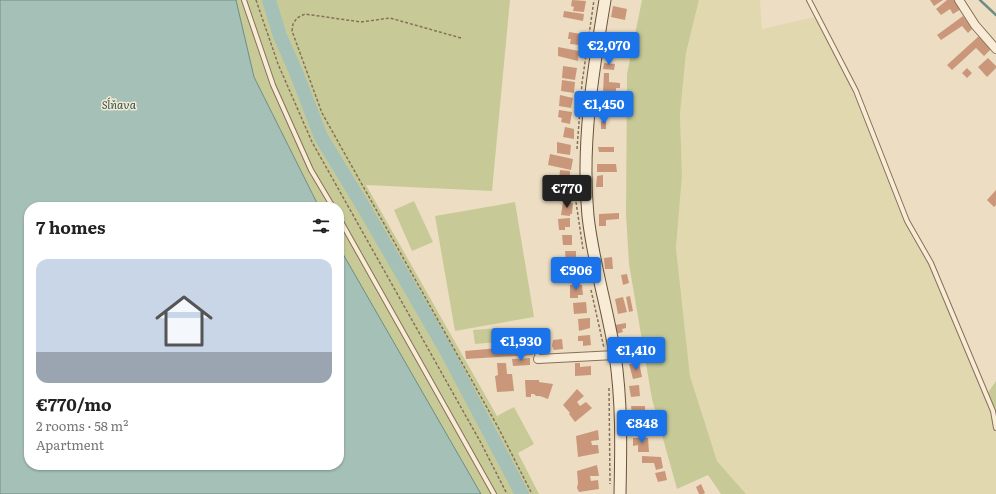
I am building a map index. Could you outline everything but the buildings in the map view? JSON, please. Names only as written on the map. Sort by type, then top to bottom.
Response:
[{"type":"main road","points":[[605,0],[588,117],[586,184],[593,249],[615,355],[620,404],[620,494]]},
{"type":"street","points":[[959,0],[975,25],[996,49]]},
{"type":"street","points":[[538,359],[615,355]]},
{"type":"lane","points":[[244,0],[273,85],[311,170],[330,202]]},
{"type":"lane","points":[[809,0],[856,91],[907,221],[931,264],[993,411],[996,428]]},
{"type":"lane","points":[[344,227],[494,494]]},
{"type":"lane","points":[[504,336],[534,333],[538,359]]},
{"type":"path","points":[[256,0],[278,64],[312,142],[481,443],[507,494]]},
{"type":"path","points":[[461,38],[390,18],[361,22],[305,14],[297,18],[293,24],[292,32],[322,113],[499,429],[532,494]]},
{"type":"shaded area","points":[[699,0],[760,0],[762,29],[819,16],[987,394],[996,409],[996,494],[746,494],[717,461],[690,376],[676,248],[682,176],[680,114],[686,53]]},
{"type":"green space","points":[[236,0],[510,0],[492,191],[366,185],[497,416],[514,407],[534,444],[518,453],[539,494],[481,494],[344,256],[344,202],[316,202],[254,77]]},
{"type":"green space","points":[[642,0],[699,0],[686,53],[680,114],[682,176],[676,248],[690,376],[717,461],[746,494],[721,494],[708,475],[677,489],[652,399],[629,264],[626,214],[627,74]]},
{"type":"green space","points":[[414,201],[433,242],[412,251],[394,210]]},
{"type":"green space","points":[[515,202],[534,317],[455,331],[435,216]]},
{"type":"green space","points":[[498,328],[499,342],[475,344],[473,330]]},
{"type":"green space","points":[[996,381],[996,409],[987,394]]},
{"type":"water","name":"Sĺňava","points":[[0,0],[236,0],[254,77],[316,202],[24,202],[24,470],[344,470],[344,256],[481,494],[0,494]]},
{"type":"waterway","points":[[269,0],[280,36],[296,72],[321,137],[363,206],[447,352],[522,494]]},
{"type":"waterway","points":[[980,0],[996,15]]}]
